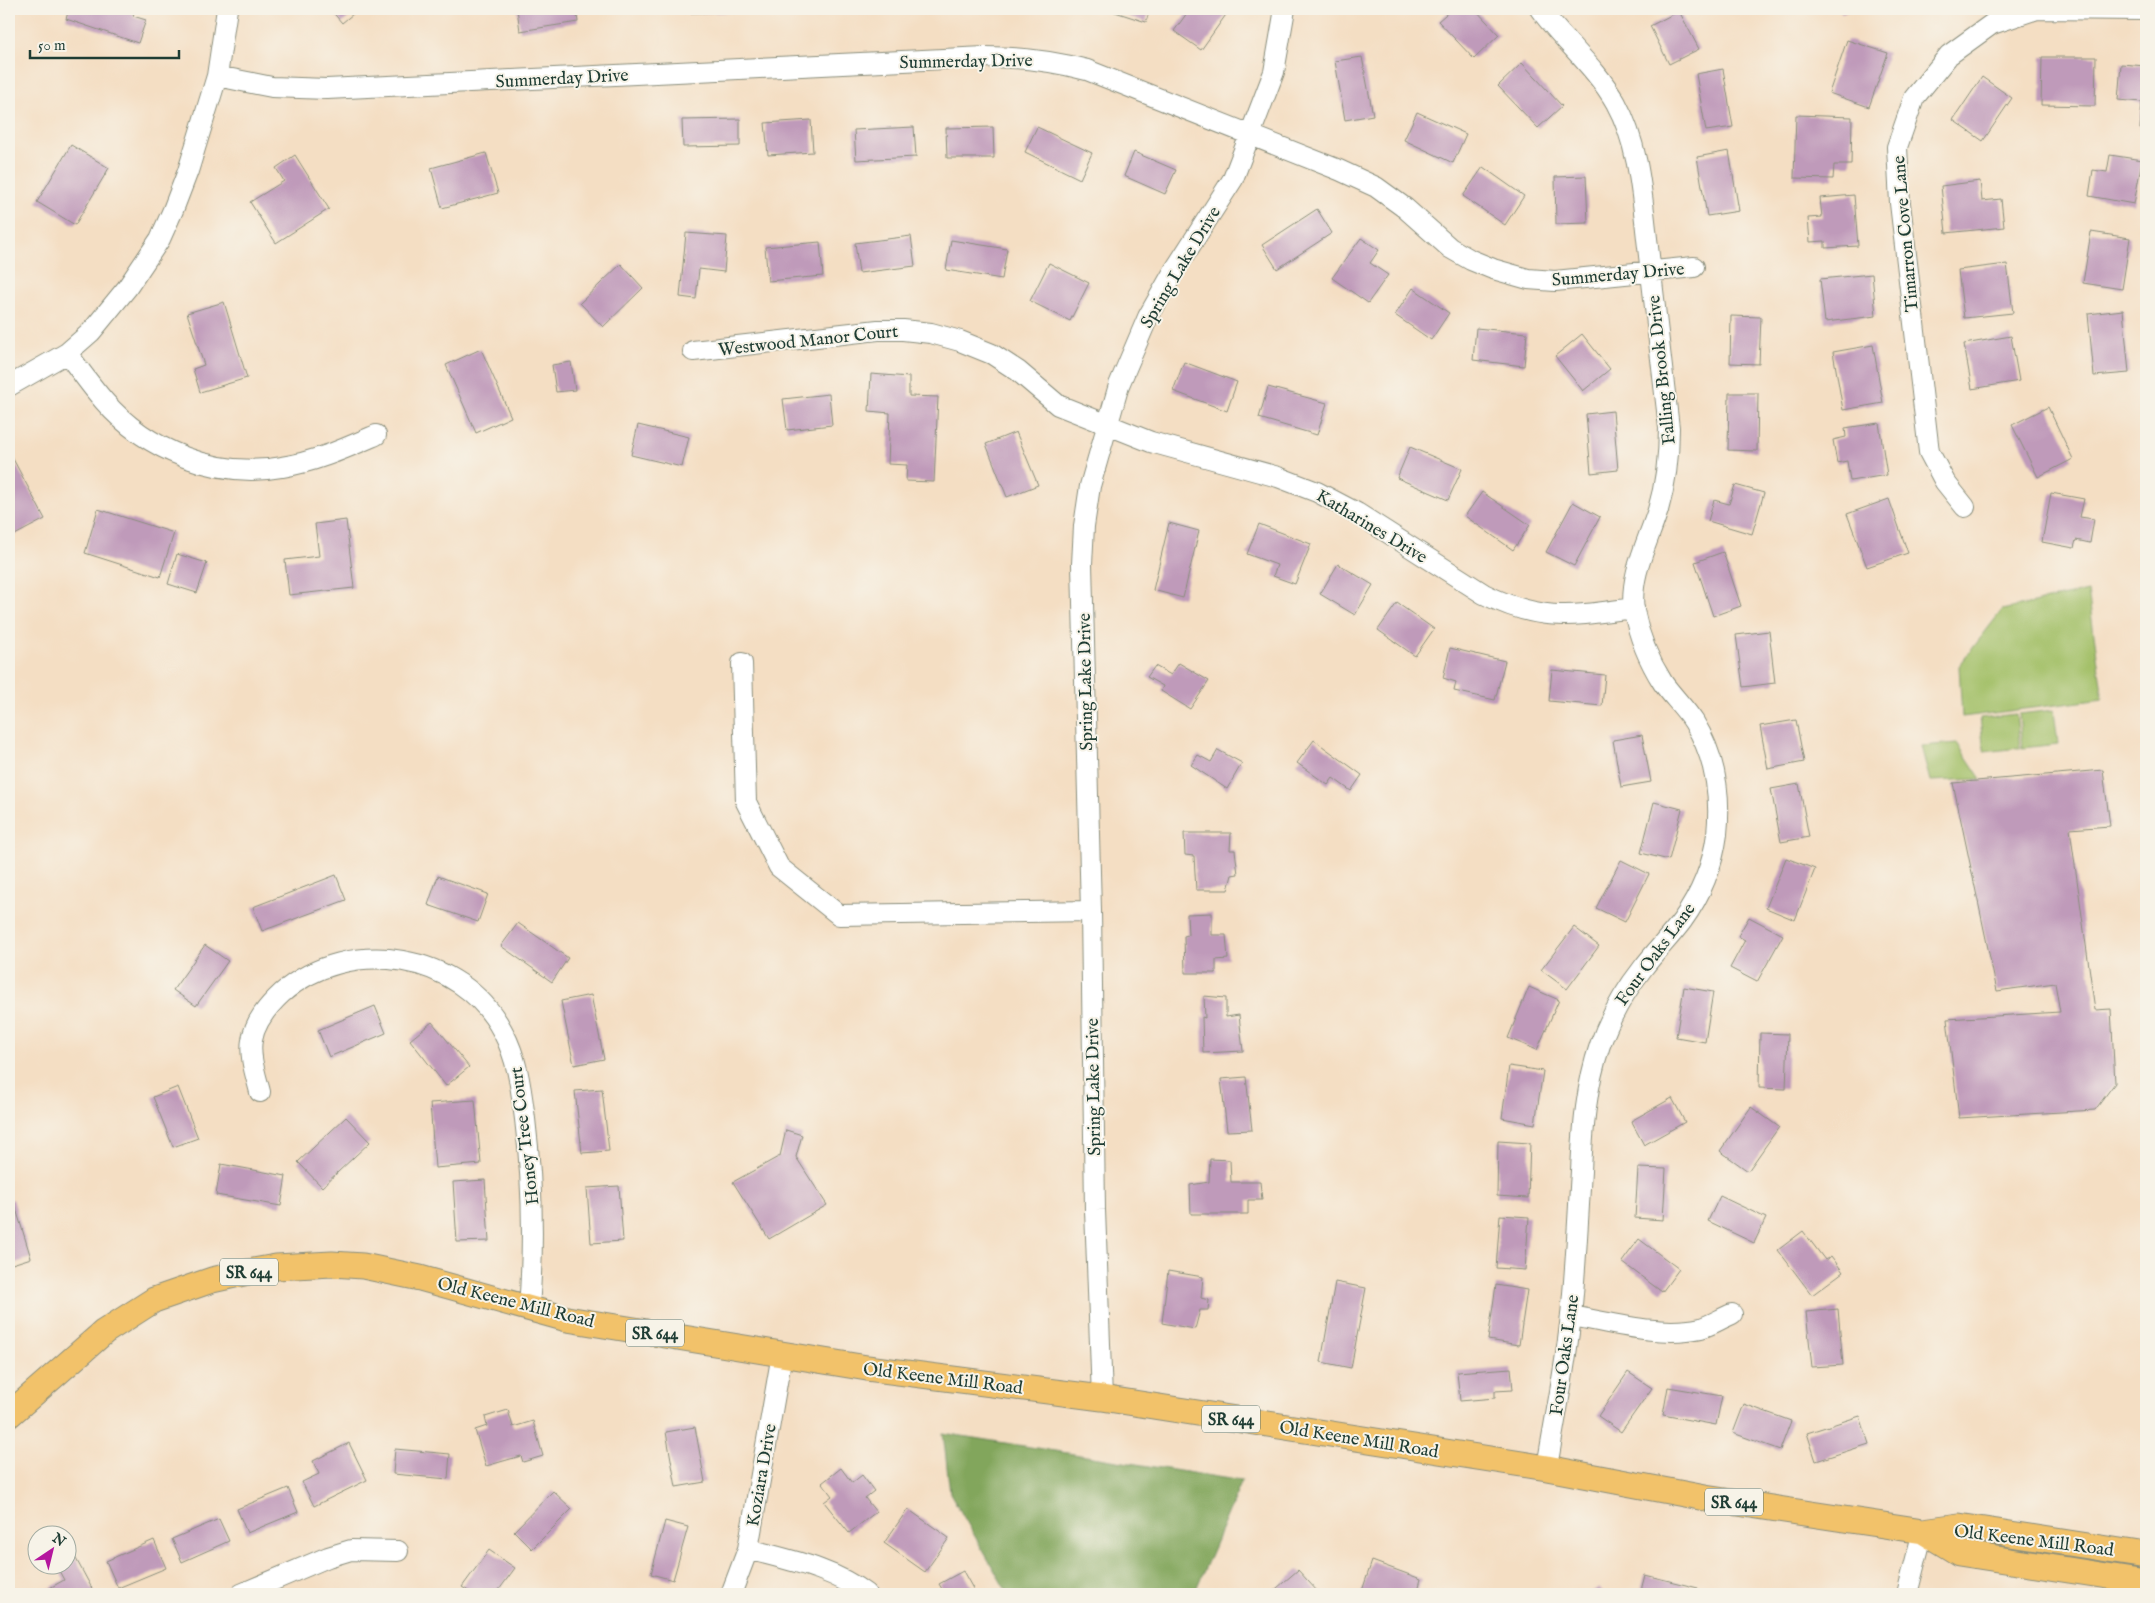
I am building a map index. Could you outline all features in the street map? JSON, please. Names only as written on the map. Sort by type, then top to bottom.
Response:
[{"type":"main road","name":"Old Keene Mill Road","points":[[9,1415],[104,1332],[135,1311],[175,1292],[212,1280],[276,1267],[332,1264],[363,1266],[420,1278],[567,1319],[867,1368],[1102,1398],[1547,1468],[1705,1498],[1923,1532],[1960,1526],[2146,1554]]},
{"type":"main road","name":"Old Keene Mill Road","points":[[1923,1532],[1959,1553],[2146,1582]]},
{"type":"street","points":[[9,386],[67,353],[91,332],[127,288],[160,238],[188,171],[217,76],[226,9]]},
{"type":"street","name":"Spring Lake Drive","points":[[1102,1398],[1095,1210],[1091,911],[1082,564],[1084,526],[1090,486],[1119,385],[1148,317],[1174,271],[1233,179],[1274,72],[1285,9]]},
{"type":"street","name":"Falling Brook Drive","points":[[1540,9],[1598,76],[1616,102],[1633,144],[1638,171],[1669,428],[1669,448],[1665,484],[1642,553],[1637,575],[1634,608]]},
{"type":"street","name":"Timarron Cove Lane","points":[[1965,506],[1945,482],[1929,452],[1900,203],[1897,147],[1914,98],[1949,55],[1992,24],[2038,9],[2146,10]]},
{"type":"street","name":"Summerday Drive","points":[[217,76],[272,87],[327,89],[975,57],[1020,57],[1054,61],[1087,70],[1251,134],[1376,187],[1405,208],[1450,248],[1471,260],[1493,269],[1528,279],[1555,281],[1694,267]]},
{"type":"street","name":"Westwood Manor Court","points":[[692,351],[878,330],[930,333],[960,341],[992,354],[1018,371],[1058,405],[1108,424]]},
{"type":"street","points":[[67,353],[105,402],[136,430],[169,450],[208,464],[249,470],[284,467],[335,453],[376,435]]},
{"type":"street","name":"Katharines Drive","points":[[1108,424],[1151,442],[1278,477],[1317,492],[1357,513],[1502,604],[1545,615],[1571,616],[1634,608]]},
{"type":"street","name":"Four Oaks Lane","points":[[1547,1468],[1571,1316],[1584,1116],[1591,1074],[1610,1021],[1628,989],[1643,967],[1682,921],[1696,898],[1712,859],[1718,820],[1716,783],[1706,746],[1694,722],[1664,683],[1648,655],[1639,631],[1634,608]]},
{"type":"street","points":[[742,664],[746,802],[779,867],[839,915],[1091,911]]},
{"type":"street","name":"Honey Tree Court","points":[[260,1092],[251,1042],[254,1030],[274,1001],[292,985],[313,972],[342,962],[366,959],[406,960],[443,974],[469,990],[486,1008],[502,1030],[513,1052],[519,1076],[529,1151],[533,1210],[533,1250],[529,1308]]},
{"type":"street","points":[[1571,1316],[1679,1331],[1703,1327],[1732,1314]]},
{"type":"street","name":"Koziara Drive","points":[[731,1594],[748,1548],[782,1354]]},
{"type":"street","points":[[1907,1594],[1923,1532]]},
{"type":"street","points":[[748,1548],[832,1574],[866,1594]]},
{"type":"street","points":[[241,1594],[328,1557],[351,1550],[398,1551]]},
{"type":"green space","points":[[2088,591],[2103,699],[1962,717],[1959,666],[2002,610]]},
{"type":"green space","points":[[2054,710],[2058,744],[2022,748],[2019,714]]},
{"type":"green space","points":[[2016,714],[2020,748],[1984,752],[1980,718]]},
{"type":"green space","points":[[1957,743],[1981,779],[1930,781],[1921,746]]},
{"type":"green space","points":[[943,1433],[1242,1481],[1194,1594],[1008,1594],[950,1493]]},
{"type":"building","points":[[69,9],[135,9],[133,16],[146,20],[138,43],[66,19]]},
{"type":"building","points":[[330,9],[359,9],[342,23]]},
{"type":"building","points":[[517,9],[576,9],[578,22],[520,31]]},
{"type":"building","points":[[609,9],[638,9],[638,10],[609,11]]},
{"type":"building","points":[[689,9],[736,9],[736,12],[689,13]]},
{"type":"building","points":[[1106,9],[1150,9],[1146,22]]},
{"type":"building","points":[[1190,9],[1230,9],[1201,50],[1174,31]]},
{"type":"building","points":[[1452,9],[1475,9],[1499,35],[1474,59],[1438,21]]},
{"type":"building","points":[[1840,9],[1853,9],[1842,14]]},
{"type":"building","points":[[1917,9],[1932,9],[1919,14]]},
{"type":"building","points":[[1679,11],[1699,49],[1669,64],[1650,26]]},
{"type":"building","points":[[1847,40],[1888,53],[1869,107],[1829,93]]},
{"type":"building","points":[[1362,57],[1373,115],[1345,120],[1335,61]]},
{"type":"building","points":[[2042,57],[2096,57],[2095,106],[2041,105]]},
{"type":"building","points":[[1522,63],[1562,106],[1538,128],[1498,86]]},
{"type":"building","points":[[2121,64],[2146,66],[2146,130],[2140,129],[2142,102],[2118,100]]},
{"type":"building","points":[[1723,69],[1733,127],[1706,131],[1696,74]]},
{"type":"building","points":[[1982,77],[2012,98],[1983,141],[1953,120]]},
{"type":"building","points":[[1417,112],[1466,134],[1453,163],[1404,140]]},
{"type":"building","points":[[1796,115],[1852,117],[1851,165],[1834,165],[1833,179],[1794,178]]},
{"type":"building","points":[[740,119],[740,146],[683,147],[682,120]]},
{"type":"building","points":[[811,120],[813,152],[768,155],[765,123]]},
{"type":"building","points":[[914,127],[916,157],[856,160],[854,130]]},
{"type":"building","points":[[993,127],[994,158],[947,158],[946,128]]},
{"type":"building","points":[[1037,127],[1092,153],[1080,179],[1025,152]]},
{"type":"building","points":[[71,145],[109,168],[75,225],[37,202]]},
{"type":"building","points":[[1729,151],[1739,211],[1707,216],[1697,157]]},
{"type":"building","points":[[1134,152],[1176,170],[1165,194],[1124,176]]},
{"type":"building","points":[[486,153],[498,193],[442,208],[431,168]]},
{"type":"building","points":[[295,155],[329,209],[276,243],[250,202],[284,181],[276,168]]},
{"type":"building","points":[[2110,155],[2142,160],[2134,204],[2089,196],[2093,170],[2107,172]]},
{"type":"building","points":[[1483,167],[1524,196],[1505,225],[1463,196]]},
{"type":"building","points":[[1586,176],[1588,223],[1556,224],[1555,177]]},
{"type":"building","points":[[1980,181],[1982,201],[2001,199],[2004,227],[1946,233],[1941,186]]},
{"type":"building","points":[[1854,195],[1858,246],[1825,248],[1825,241],[1810,242],[1808,218],[1822,217],[1820,198]]},
{"type":"building","points":[[1317,209],[1332,233],[1277,269],[1262,245]]},
{"type":"building","points":[[2091,232],[2130,238],[2122,289],[2083,283]]},
{"type":"building","points":[[686,233],[727,236],[724,272],[699,269],[696,299],[680,297]]},
{"type":"building","points":[[911,236],[915,266],[859,273],[855,243]]},
{"type":"building","points":[[1361,238],[1379,250],[1370,263],[1388,275],[1368,303],[1332,278]]},
{"type":"building","points":[[951,240],[1007,249],[1002,279],[946,270]]},
{"type":"building","points":[[820,242],[823,276],[768,281],[765,247]]},
{"type":"building","points":[[1049,263],[1089,283],[1070,321],[1030,301]]},
{"type":"building","points":[[621,264],[643,288],[603,327],[580,303]]},
{"type":"building","points":[[2007,264],[2013,313],[1964,318],[1958,270]]},
{"type":"building","points":[[1872,274],[1876,316],[1825,322],[1820,279]]},
{"type":"building","points":[[1413,288],[1449,313],[1431,340],[1395,315]]},
{"type":"building","points":[[224,302],[247,378],[200,392],[193,369],[204,365],[187,313]]},
{"type":"building","points":[[2123,310],[2129,373],[2094,376],[2088,314]]},
{"type":"building","points":[[1731,316],[1761,317],[1759,364],[1730,363]]},
{"type":"building","points":[[1476,328],[1527,333],[1524,366],[1473,360]]},
{"type":"building","points":[[1582,334],[1610,369],[1583,391],[1555,356]]},
{"type":"building","points":[[2011,336],[2019,381],[1972,389],[1964,344]]},
{"type":"building","points":[[1873,345],[1883,403],[1843,410],[1833,352]]},
{"type":"building","points":[[481,349],[511,417],[476,433],[446,365]]},
{"type":"building","points":[[571,362],[575,390],[556,392],[552,365]]},
{"type":"building","points":[[1184,362],[1237,382],[1227,411],[1173,391]]},
{"type":"building","points":[[871,374],[909,377],[909,396],[938,397],[934,482],[906,481],[907,465],[888,464],[890,413],[869,411]]},
{"type":"building","points":[[1268,387],[1327,403],[1317,435],[1259,418]]},
{"type":"building","points":[[1729,393],[1758,393],[1757,451],[1728,450]]},
{"type":"building","points":[[829,394],[832,425],[787,430],[783,399]]},
{"type":"building","points":[[2048,407],[2073,459],[2038,477],[2012,425]]},
{"type":"building","points":[[1613,411],[1618,470],[1591,473],[1586,414]]},
{"type":"building","points":[[1879,423],[1887,475],[1850,481],[1847,461],[1837,463],[1833,440],[1846,437],[1845,428]]},
{"type":"building","points":[[638,425],[689,437],[682,467],[631,455]]},
{"type":"building","points":[[1016,432],[1038,485],[1007,497],[986,444]]},
{"type":"building","points":[[1410,447],[1462,469],[1448,500],[1397,478]]},
{"type":"building","points":[[12,457],[45,519],[9,538],[9,458]]},
{"type":"building","points":[[1735,485],[1764,493],[1752,534],[1708,521],[1714,500],[1729,504]]},
{"type":"building","points":[[1482,492],[1530,525],[1513,550],[1465,516]]},
{"type":"building","points":[[2051,493],[2084,499],[2080,517],[2094,519],[2090,543],[2076,540],[2074,548],[2042,542]]},
{"type":"building","points":[[1889,499],[1908,553],[1867,567],[1847,514]]},
{"type":"building","points":[[1573,502],[1600,517],[1574,566],[1546,552]]},
{"type":"building","points":[[98,509],[174,533],[160,577],[85,553]]},
{"type":"building","points":[[346,520],[354,588],[289,595],[285,560],[319,556],[315,524]]},
{"type":"building","points":[[1169,523],[1199,531],[1183,598],[1153,590]]},
{"type":"building","points":[[1259,524],[1311,544],[1295,584],[1273,576],[1277,565],[1247,554]]},
{"type":"building","points":[[1723,552],[1741,606],[1713,616],[1695,562]]},
{"type":"building","points":[[177,554],[207,563],[197,593],[168,584]]},
{"type":"building","points":[[1338,564],[1373,585],[1355,615],[1320,594]]},
{"type":"building","points":[[1397,603],[1434,629],[1415,656],[1378,630]]},
{"type":"building","points":[[1769,631],[1775,683],[1743,687],[1736,635]]},
{"type":"building","points":[[1450,648],[1505,661],[1495,700],[1454,691],[1456,682],[1443,678]]},
{"type":"building","points":[[1179,663],[1209,681],[1190,709],[1161,691],[1163,686],[1147,677],[1155,666],[1171,675]]},
{"type":"building","points":[[1552,670],[1605,675],[1602,706],[1549,701]]},
{"type":"building","points":[[1796,720],[1804,762],[1768,769],[1760,726]]},
{"type":"building","points":[[1642,735],[1651,782],[1621,787],[1613,740]]},
{"type":"building","points":[[1314,740],[1362,775],[1351,791],[1333,778],[1328,785],[1297,763]]},
{"type":"building","points":[[1218,750],[1242,763],[1227,789],[1191,765],[1198,755],[1211,762]]},
{"type":"building","points":[[2103,770],[2110,826],[2070,829],[2095,1010],[2111,1009],[2115,1083],[2095,1110],[1959,1118],[1947,1019],[2060,1012],[2055,983],[1997,991],[1953,783]]},
{"type":"building","points":[[1799,784],[1809,837],[1781,842],[1771,789]]},
{"type":"building","points":[[1654,802],[1682,809],[1669,860],[1641,853]]},
{"type":"building","points":[[1184,833],[1231,833],[1230,850],[1235,850],[1238,874],[1232,875],[1228,890],[1196,890],[1194,856],[1185,855]]},
{"type":"building","points":[[1786,858],[1815,869],[1795,920],[1766,908]]},
{"type":"building","points":[[1621,860],[1649,874],[1625,922],[1596,908]]},
{"type":"building","points":[[336,875],[346,900],[262,931],[253,907]]},
{"type":"building","points":[[438,876],[488,894],[478,922],[428,905]]},
{"type":"building","points":[[1212,913],[1212,935],[1226,935],[1228,959],[1216,960],[1216,973],[1185,973],[1184,936],[1188,935],[1187,914]]},
{"type":"building","points":[[1749,917],[1783,935],[1757,982],[1730,968],[1745,940],[1738,936]]},
{"type":"building","points":[[518,923],[568,958],[552,982],[501,946]]},
{"type":"building","points":[[1574,927],[1599,946],[1567,989],[1541,970]]},
{"type":"building","points":[[205,945],[228,961],[196,1006],[173,990]]},
{"type":"building","points":[[1529,987],[1559,1000],[1537,1050],[1508,1038]]},
{"type":"building","points":[[1684,987],[1713,992],[1705,1042],[1676,1037]]},
{"type":"building","points":[[591,995],[604,1059],[574,1065],[561,1001]]},
{"type":"building","points":[[1204,996],[1226,998],[1226,1017],[1239,1015],[1243,1051],[1203,1053],[1202,1017],[1205,1018]]},
{"type":"building","points":[[375,1006],[386,1033],[329,1057],[318,1030]]},
{"type":"building","points":[[432,1022],[469,1067],[446,1086],[410,1040]]},
{"type":"building","points":[[1760,1033],[1788,1034],[1786,1089],[1759,1088]]},
{"type":"building","points":[[1509,1066],[1543,1071],[1535,1124],[1502,1118]]},
{"type":"building","points":[[1246,1077],[1252,1130],[1227,1131],[1221,1079]]},
{"type":"building","points":[[178,1087],[198,1138],[173,1147],[153,1097]]},
{"type":"building","points":[[602,1089],[609,1151],[582,1153],[575,1091]]},
{"type":"building","points":[[1672,1098],[1685,1122],[1644,1145],[1631,1121]]},
{"type":"building","points":[[475,1100],[481,1164],[435,1168],[430,1103]]},
{"type":"building","points":[[1751,1107],[1779,1127],[1748,1171],[1720,1151]]},
{"type":"building","points":[[346,1117],[370,1142],[322,1187],[298,1162]]},
{"type":"building","points":[[786,1130],[802,1135],[796,1157],[827,1205],[769,1239],[733,1182],[780,1156]]},
{"type":"building","points":[[1498,1141],[1530,1143],[1528,1198],[1497,1196]]},
{"type":"building","points":[[1210,1159],[1230,1160],[1231,1182],[1260,1182],[1262,1200],[1248,1200],[1248,1214],[1191,1214],[1190,1185],[1209,1182]]},
{"type":"building","points":[[221,1164],[286,1176],[281,1206],[216,1195]]},
{"type":"building","points":[[1638,1168],[1666,1169],[1663,1220],[1635,1218]]},
{"type":"building","points":[[485,1180],[489,1241],[457,1242],[453,1182]]},
{"type":"building","points":[[619,1186],[623,1241],[591,1243],[587,1188]]},
{"type":"building","points":[[1720,1196],[1766,1218],[1754,1243],[1708,1221]]},
{"type":"building","points":[[13,1199],[31,1258],[9,1265],[9,1201]]},
{"type":"building","points":[[1500,1215],[1529,1217],[1525,1270],[1496,1268]]},
{"type":"building","points":[[1803,1231],[1825,1260],[1831,1256],[1843,1272],[1812,1295],[1778,1250]]},
{"type":"building","points":[[1639,1239],[1679,1269],[1662,1292],[1622,1262]]},
{"type":"building","points":[[1168,1271],[1203,1277],[1201,1298],[1209,1300],[1208,1310],[1200,1310],[1195,1329],[1162,1323]]},
{"type":"building","points":[[1335,1282],[1366,1288],[1351,1368],[1321,1362]]},
{"type":"building","points":[[1496,1285],[1527,1290],[1519,1345],[1488,1340]]},
{"type":"building","points":[[1838,1309],[1843,1365],[1812,1367],[1806,1312]]},
{"type":"building","points":[[1511,1368],[1513,1390],[1495,1391],[1495,1398],[1460,1401],[1457,1372]]},
{"type":"building","points":[[1628,1372],[1652,1388],[1621,1432],[1598,1416]]},
{"type":"building","points":[[1668,1387],[1722,1396],[1716,1425],[1663,1415]]},
{"type":"building","points":[[1744,1404],[1791,1421],[1780,1450],[1733,1433]]},
{"type":"building","points":[[508,1410],[513,1427],[533,1421],[543,1456],[523,1462],[521,1456],[486,1466],[475,1430],[487,1426],[485,1417]]},
{"type":"building","points":[[1860,1416],[1869,1444],[1816,1461],[1807,1433]]},
{"type":"building","points":[[695,1427],[705,1482],[676,1487],[666,1432]]},
{"type":"building","points":[[349,1443],[367,1480],[314,1506],[302,1482],[319,1474],[313,1461]]},
{"type":"building","points":[[395,1449],[450,1454],[448,1479],[393,1474]]},
{"type":"building","points":[[841,1468],[852,1483],[862,1475],[874,1491],[865,1498],[876,1512],[849,1533],[824,1502],[832,1496],[822,1483]]},
{"type":"building","points":[[288,1488],[298,1512],[247,1533],[237,1509]]},
{"type":"building","points":[[553,1491],[572,1509],[532,1549],[514,1531]]},
{"type":"building","points":[[908,1509],[949,1538],[925,1572],[884,1543]]},
{"type":"building","points":[[219,1519],[229,1541],[182,1562],[172,1539]]},
{"type":"building","points":[[665,1521],[688,1527],[673,1580],[651,1574]]},
{"type":"building","points":[[154,1540],[166,1568],[118,1588],[106,1561]]},
{"type":"building","points":[[489,1550],[515,1568],[496,1594],[473,1594],[462,1587]]},
{"type":"building","points":[[1372,1561],[1421,1579],[1417,1594],[1361,1594]]},
{"type":"building","points":[[78,1563],[95,1594],[39,1594],[64,1580],[62,1576],[78,1576]]},
{"type":"building","points":[[1298,1570],[1318,1592],[1315,1594],[1270,1594]]},
{"type":"building","points":[[963,1571],[976,1594],[945,1594],[939,1584]]},
{"type":"building","points":[[1645,1575],[1698,1588],[1697,1594],[1640,1594]]},
{"type":"building","points":[[1599,1588],[1604,1594],[1590,1594]]}]
